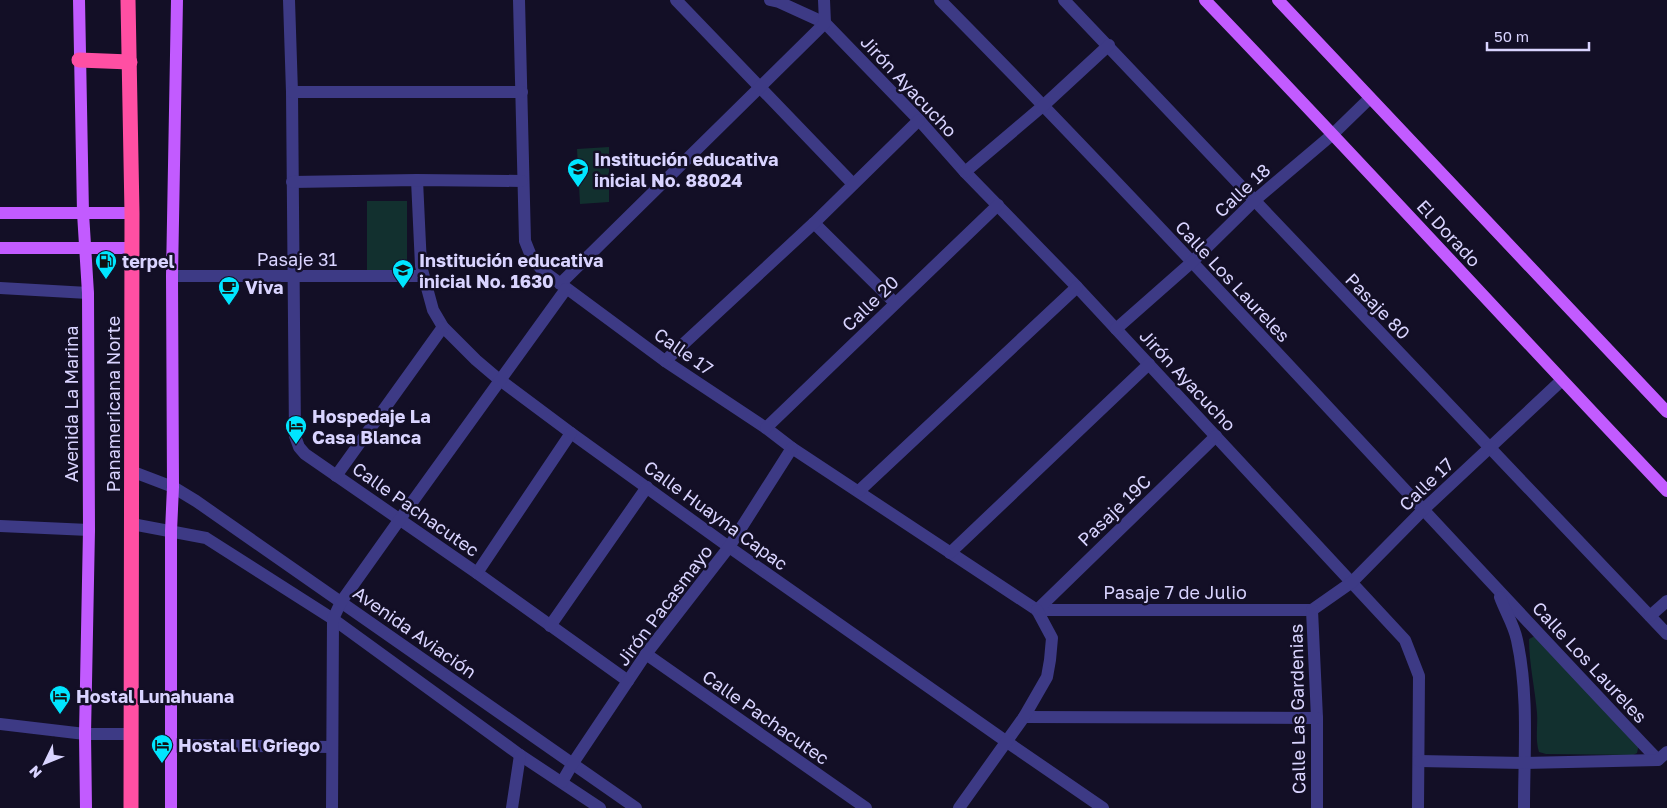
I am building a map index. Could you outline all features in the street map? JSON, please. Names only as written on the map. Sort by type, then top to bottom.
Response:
[{"type":"highway","name":"Panamericana Norte","points":[[128,0],[132,213],[131,808]]},
{"type":"highway","points":[[79,60],[130,62]]},
{"type":"main road","name":"Avenida La Marina","points":[[79,0],[83,213],[88,293],[89,530],[85,734],[86,808]]},
{"type":"main road","points":[[171,808],[172,276],[177,0]]},
{"type":"main road","name":"El Dorado","points":[[1205,0],[1334,134],[1667,491]]},
{"type":"main road","name":"El Dorado","points":[[1278,0],[1667,412]]},
{"type":"main road","points":[[0,213],[132,213]]},
{"type":"main road","points":[[0,248],[131,248]]},
{"type":"street","name":"Calle Pachacutec","points":[[289,0],[292,92],[292,277],[295,436],[299,447],[305,454],[477,573],[628,681]]},
{"type":"street","name":"Calle 17","points":[[519,0],[522,181],[525,240],[531,256],[542,270],[665,361],[766,428],[792,448],[1037,610]]},
{"type":"street","points":[[676,0],[853,184]]},
{"type":"street","points":[[770,0],[779,2],[825,23]]},
{"type":"street","points":[[332,808],[333,619],[342,602],[501,380],[563,286],[759,87],[825,23],[824,0]]},
{"type":"street","name":"Calle Los Laureles","points":[[940,0],[1044,105],[1496,589],[1662,756]]},
{"type":"street","name":"Pasaje 80","points":[[1064,0],[1109,45],[1254,201],[1667,634]]},
{"type":"street","name":"Jirón Ayacucho","points":[[825,23],[919,120],[965,172],[1077,287],[1405,640],[1419,676],[1418,808]]},
{"type":"street","points":[[965,172],[1044,105],[1109,45]]},
{"type":"street","points":[[292,92],[522,92]]},
{"type":"street","name":"Calle 18","points":[[1116,329],[1192,262],[1254,201],[1334,134],[1370,98]]},
{"type":"street","points":[[665,361],[814,223],[919,120]]},
{"type":"street","name":"Calle Huayna Capac","points":[[417,180],[423,276],[433,310],[443,327],[476,360],[571,433],[1103,808]]},
{"type":"street","points":[[292,182],[522,181]]},
{"type":"street","name":"Calle 20","points":[[766,428],[998,205]]},
{"type":"street","points":[[814,223],[895,303]]},
{"type":"street","name":"Pasaje 31","points":[[172,276],[423,276]]},
{"type":"street","points":[[858,491],[1077,287]]},
{"type":"street","points":[[0,288],[88,293]]},
{"type":"street","points":[[336,476],[443,327]]},
{"type":"street","points":[[950,553],[1149,364]]},
{"type":"street","name":"Calle 17","points":[[1312,610],[1352,582],[1423,510],[1562,380]]},
{"type":"street","points":[[477,573],[571,433]]},
{"type":"street","name":"Pasaje 19C","points":[[1037,610],[1216,436]]},
{"type":"street","name":"Jirón Pacasmayo","points":[[562,782],[646,654],[730,546],[792,448]]},
{"type":"street","name":"Avenida Aviación","points":[[131,470],[173,487],[196,501],[636,808]]},
{"type":"street","points":[[550,626],[647,487]]},
{"type":"street","name":"Avenida Aviación","points":[[132,524],[206,538],[333,619],[520,755],[600,808]]},
{"type":"street","points":[[0,526],[89,530]]},
{"type":"street","name":"Calle Los Laureles","points":[[1496,589],[1516,638],[1523,685],[1526,722],[1524,808]]},
{"type":"street","points":[[1650,616],[1667,602]]},
{"type":"street","points":[[959,808],[1024,717],[1047,676],[1052,638],[1037,610]]},
{"type":"street","name":"Pasaje 7 de Julio","points":[[1037,610],[1312,610]]},
{"type":"street","name":"Calle Las Gardenias","points":[[1312,610],[1317,718],[1317,808]]},
{"type":"street","name":"Calle Pachacutec","points":[[646,654],[866,808]]},
{"type":"street","points":[[1024,717],[1317,718]]},
{"type":"street","points":[[0,724],[85,734],[130,734]]},
{"type":"street","points":[[172,745],[332,746]]},
{"type":"street","points":[[512,808],[520,755]]},
{"type":"street","points":[[1419,761],[1524,763],[1662,756]]},
{"type":"green space","points":[[609,147],[609,202],[580,204],[577,149]]},
{"type":"green space","points":[[367,201],[407,201],[407,272],[367,271]]},
{"type":"green space","points":[[1535,636],[1639,744],[1637,753],[1633,755],[1546,754],[1539,752],[1537,713],[1529,648],[1529,639]]},
{"type":"place","name":"Institución educativa inicial No. 88024","points":[[578,188]]},
{"type":"place","name":"terpel","points":[[106,280]]},
{"type":"place","name":"Institución educativa inicial No. 1630","points":[[403,289]]},
{"type":"place","name":"Viva","points":[[229,306]]},
{"type":"place","name":"Hospedaje La Casa Blanca","points":[[296,445]]},
{"type":"place","name":"Hostal Lunahuana","points":[[60,715]]},
{"type":"place","name":"Hostal El Griego","points":[[162,764]]}]
